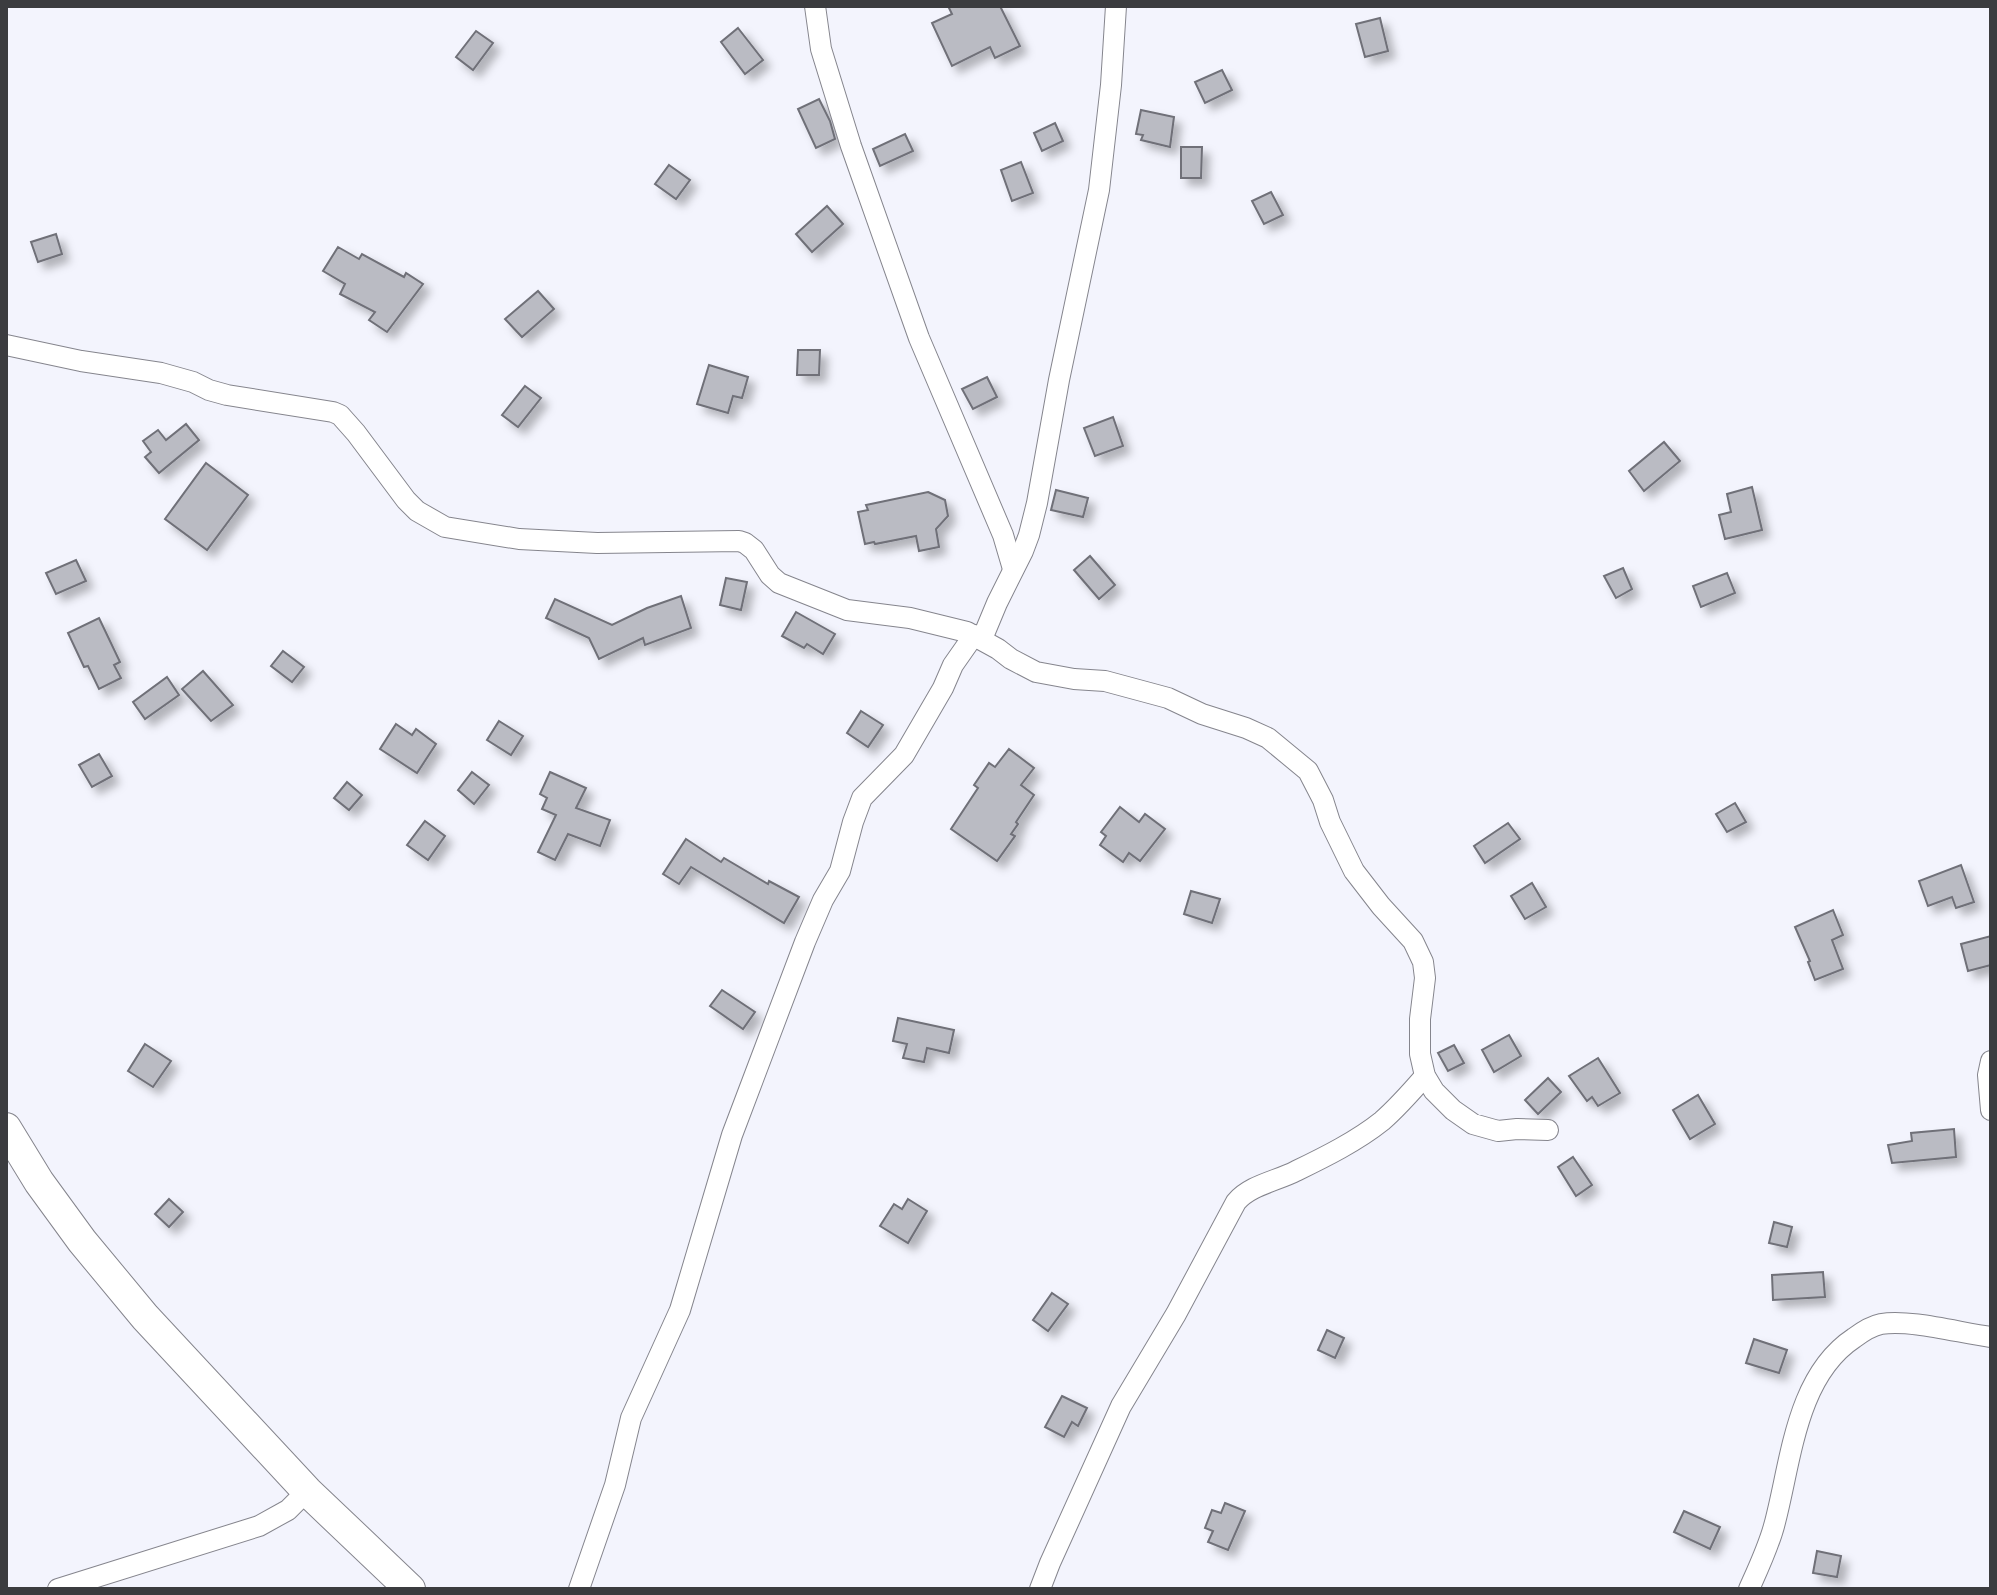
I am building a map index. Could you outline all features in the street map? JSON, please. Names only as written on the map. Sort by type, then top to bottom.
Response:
[{"type":"street","points":[[815,6],[821,49],[856,161],[919,338],[1003,535],[1013,569]]},
{"type":"street","points":[[579,1589],[615,1485],[631,1418],[680,1310],[732,1135],[805,942],[823,900],[840,871],[862,798],[904,755],[953,665],[978,637],[1029,535],[1099,190],[1116,6]]},
{"type":"street","points":[[6,345],[81,361],[161,373],[227,395],[333,412],[340,415],[356,433],[406,500],[417,511],[445,527],[519,539],[597,543],[739,541],[754,550],[779,583],[847,610],[943,625],[978,637],[1036,672],[1105,681],[1168,698],[1202,714],[1256,731],[1308,771],[1354,871],[1413,941],[1423,962],[1425,978],[1420,1054],[1425,1076],[1434,1091],[1473,1124],[1498,1131],[1548,1130]]},
{"type":"street","points":[[1991,1061],[1988,1075],[1991,1110]]},
{"type":"street","points":[[1040,1589],[1121,1406],[1241,1195],[1285,1177],[1354,1140],[1380,1122],[1425,1076]]},
{"type":"street","points":[[6,1128],[39,1182],[82,1241],[145,1317],[307,1491],[410,1589]]},
{"type":"street","points":[[1749,1589],[1773,1529],[1802,1409],[1827,1361],[1844,1344],[1881,1324],[1905,1324],[1991,1337]]},
{"type":"street","points":[[58,1589],[259,1526],[288,1510],[307,1491]]},
{"type":"building","points":[[948,6],[1000,6],[1020,46],[995,58],[990,47],[952,66],[932,23],[952,14]]},
{"type":"building","points":[[1380,18],[1388,51],[1365,57],[1356,24]]},
{"type":"building","points":[[738,28],[763,60],[745,74],[721,42]]},
{"type":"building","points":[[476,31],[493,43],[473,70],[456,57]]},
{"type":"building","points":[[1222,70],[1232,90],[1205,103],[1195,82]]},
{"type":"building","points":[[819,99],[835,139],[816,148],[798,109]]},
{"type":"building","points":[[1141,110],[1174,117],[1170,147],[1141,140],[1143,135],[1136,134]]},
{"type":"building","points":[[1055,123],[1063,141],[1042,151],[1034,133]]},
{"type":"building","points":[[905,134],[913,151],[880,166],[873,149]]},
{"type":"building","points":[[1181,147],[1202,147],[1201,178],[1181,178]]},
{"type":"building","points":[[1021,162],[1033,193],[1012,201],[1001,170]]},
{"type":"building","points":[[669,165],[690,180],[676,199],[655,184]]},
{"type":"building","points":[[1271,192],[1283,215],[1264,224],[1252,201]]},
{"type":"building","points":[[827,206],[843,224],[812,252],[796,234]]},
{"type":"building","points":[[56,234],[62,254],[38,262],[31,242]]},
{"type":"building","points":[[338,247],[359,259],[362,254],[404,277],[406,273],[423,284],[387,332],[369,320],[375,312],[340,294],[345,284],[323,271]]},
{"type":"building","points":[[538,291],[554,309],[522,337],[505,319]]},
{"type":"building","points":[[798,350],[820,350],[819,375],[797,375]]},
{"type":"building","points":[[709,365],[748,377],[742,398],[733,396],[728,413],[697,404]]},
{"type":"building","points":[[987,377],[997,397],[973,409],[962,389]]},
{"type":"building","points":[[525,386],[541,398],[518,427],[502,415]]},
{"type":"building","points":[[1113,417],[1123,446],[1095,456],[1084,428]]},
{"type":"building","points":[[186,424],[199,440],[159,473],[145,457],[151,452],[143,441],[158,430],[166,440]]},
{"type":"building","points":[[1664,442],[1680,461],[1644,491],[1629,471]]},
{"type":"building","points":[[206,463],[248,495],[207,550],[165,519]]},
{"type":"building","points":[[1752,487],[1762,530],[1725,539],[1719,515],[1731,512],[1727,494]]},
{"type":"building","points":[[1056,490],[1088,498],[1083,517],[1051,510]]},
{"type":"building","points":[[928,492],[945,500],[948,516],[936,529],[939,547],[919,551],[916,536],[865,544],[858,512],[868,510],[866,505]]},
{"type":"building","points":[[1090,556],[1115,585],[1099,599],[1074,570]]},
{"type":"building","points":[[76,560],[86,581],[56,594],[46,573]]},
{"type":"building","points":[[1623,568],[1632,589],[1616,598],[1604,576]]},
{"type":"building","points":[[1727,573],[1735,593],[1701,607],[1693,586]]},
{"type":"building","points":[[726,578],[747,582],[741,610],[720,605]]},
{"type":"building","points":[[681,596],[691,628],[645,645],[643,638],[599,659],[589,638],[546,618],[555,599],[612,625]]},
{"type":"building","points":[[796,612],[835,634],[823,654],[807,644],[804,648],[782,636]]},
{"type":"building","points":[[99,618],[120,662],[114,665],[121,678],[99,689],[88,666],[84,667],[68,633]]},
{"type":"building","points":[[283,651],[304,667],[292,682],[271,666]]},
{"type":"building","points":[[203,671],[233,705],[211,721],[182,689]]},
{"type":"building","points":[[167,677],[179,695],[145,719],[133,702]]},
{"type":"building","points":[[861,711],[883,725],[868,747],[847,733]]},
{"type":"building","points":[[499,721],[523,736],[511,755],[487,740]]},
{"type":"building","points":[[396,724],[412,735],[416,729],[436,744],[417,773],[380,749]]},
{"type":"building","points":[[1009,749],[1034,768],[1021,785],[1034,795],[1016,822],[1018,824],[1011,834],[1015,836],[997,861],[951,829],[978,788],[974,785],[989,763],[995,767]]},
{"type":"building","points":[[99,754],[112,776],[92,787],[79,765]]},
{"type":"building","points":[[472,772],[489,785],[474,804],[458,790]]},
{"type":"building","points":[[550,772],[586,788],[576,808],[610,820],[600,846],[568,834],[555,860],[538,852],[556,815],[542,809],[547,798],[540,794]]},
{"type":"building","points":[[347,782],[362,795],[349,810],[334,798]]},
{"type":"building","points":[[1735,803],[1746,822],[1727,832],[1716,814]]},
{"type":"building","points":[[1120,807],[1139,822],[1145,814],[1165,829],[1140,861],[1129,853],[1123,862],[1100,845],[1106,836],[1101,832]]},
{"type":"building","points":[[425,821],[445,836],[428,860],[407,845]]},
{"type":"building","points":[[1508,823],[1520,839],[1485,863],[1474,846]]},
{"type":"building","points":[[686,839],[721,862],[724,858],[768,884],[769,881],[799,897],[784,923],[691,867],[679,884],[663,874]]},
{"type":"building","points":[[1961,865],[1974,902],[1956,908],[1952,897],[1928,906],[1919,881]]},
{"type":"building","points":[[1532,883],[1546,907],[1525,919],[1511,896]]},
{"type":"building","points":[[1191,891],[1220,899],[1212,923],[1184,914]]},
{"type":"building","points":[[1833,910],[1843,935],[1832,940],[1843,969],[1815,980],[1795,927]]},
{"type":"building","points":[[1991,936],[1991,965],[1968,971],[1961,944]]},
{"type":"building","points":[[722,990],[755,1012],[743,1029],[710,1006]]},
{"type":"building","points":[[898,1018],[954,1030],[949,1053],[927,1048],[924,1062],[903,1058],[907,1044],[893,1041]]},
{"type":"building","points":[[1509,1035],[1521,1056],[1494,1072],[1482,1050]]},
{"type":"building","points":[[145,1044],[171,1061],[153,1087],[128,1071]]},
{"type":"building","points":[[1454,1045],[1464,1063],[1448,1071],[1438,1053]]},
{"type":"building","points":[[1598,1058],[1620,1093],[1598,1106],[1592,1097],[1587,1101],[1569,1076]]},
{"type":"building","points":[[1548,1078],[1561,1092],[1538,1114],[1525,1100]]},
{"type":"building","points":[[1698,1095],[1715,1124],[1690,1139],[1673,1110]]},
{"type":"building","points":[[1954,1129],[1956,1157],[1892,1163],[1888,1145],[1912,1141],[1911,1133]]},
{"type":"building","points":[[1573,1157],[1592,1185],[1576,1196],[1558,1167]]},
{"type":"building","points":[[169,1199],[183,1212],[169,1227],[155,1214]]},
{"type":"building","points":[[908,1199],[927,1211],[908,1243],[880,1226],[894,1204],[902,1209]]},
{"type":"building","points":[[1774,1222],[1792,1227],[1787,1247],[1769,1243]]},
{"type":"building","points":[[1823,1272],[1825,1297],[1773,1300],[1772,1275]]},
{"type":"building","points":[[1052,1293],[1068,1304],[1048,1331],[1033,1320]]},
{"type":"building","points":[[1327,1330],[1344,1338],[1335,1358],[1318,1350]]},
{"type":"building","points":[[1754,1339],[1787,1350],[1779,1373],[1746,1363]]},
{"type":"building","points":[[1062,1396],[1087,1408],[1078,1426],[1072,1422],[1064,1437],[1045,1427]]},
{"type":"building","points":[[1225,1503],[1245,1511],[1228,1550],[1208,1542],[1213,1531],[1205,1528],[1212,1510],[1221,1513]]},
{"type":"building","points":[[1684,1511],[1720,1527],[1710,1549],[1674,1532]]},
{"type":"building","points":[[1817,1551],[1841,1556],[1837,1577],[1813,1573]]}]
